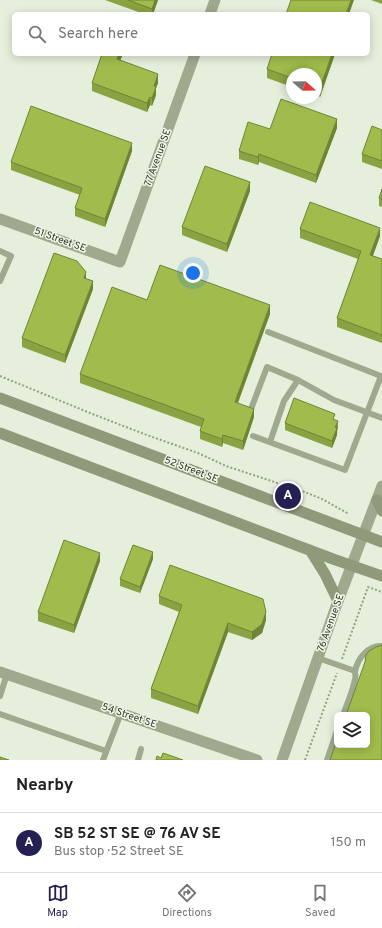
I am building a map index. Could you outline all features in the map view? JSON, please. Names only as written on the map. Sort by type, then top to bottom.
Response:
[{"type":"main road","name":"52 Street SE","points":[[0,398],[382,542]]},
{"type":"main road","points":[[0,433],[382,576]]},
{"type":"main road","points":[[377,500],[382,511]]},
{"type":"main road","points":[[310,550],[325,574],[338,601]]},
{"type":"street","points":[[211,12],[215,0]]},
{"type":"street","name":"77 Avenue SE","points":[[120,262],[194,56]]},
{"type":"street","name":"51 Street SE","points":[[0,219],[120,262]]},
{"type":"street","name":"76 Avenue SE","points":[[282,760],[338,601],[382,486]]},
{"type":"street","name":"54 Street SE","points":[[4,673],[257,760]]},
{"type":"lane","points":[[0,251],[11,256],[0,281]]},
{"type":"lane","points":[[252,436],[345,470],[381,376],[268,332]]},
{"type":"lane","points":[[251,409],[268,367],[298,380],[334,400],[382,418]]},
{"type":"lane","points":[[270,442],[284,401],[298,380]]},
{"type":"lane","points":[[344,712],[356,679],[355,671],[360,659],[368,650],[382,646]]},
{"type":"lane","points":[[318,658],[355,671]]},
{"type":"lane","points":[[0,696],[4,673]]},
{"type":"lane","points":[[103,760],[121,713]]},
{"type":"lane","points":[[0,714],[106,751]]},
{"type":"lane","points":[[327,760],[334,740]]},
{"type":"lane","points":[[138,760],[141,749]]},
{"type":"path","points":[[0,376],[144,434],[198,452],[226,466],[322,498],[348,514]]},
{"type":"path","points":[[368,587],[382,592]]},
{"type":"building","points":[[128,0],[155,0],[152,9]]},
{"type":"building","points":[[291,0],[351,0],[347,12],[287,12]]},
{"type":"building","points":[[101,56],[118,56],[117,59],[158,74],[154,86],[156,87],[152,98],[150,97],[147,103],[92,83]]},
{"type":"building","points":[[271,56],[331,56],[322,82],[322,68],[286,68],[286,76],[267,69]]},
{"type":"building","points":[[281,99],[286,101],[286,104],[295,104],[337,119],[316,175],[259,154],[258,157],[239,151],[248,122],[270,129]]},
{"type":"building","points":[[31,106],[132,143],[105,219],[75,208],[82,188],[11,162]]},
{"type":"building","points":[[372,126],[382,130],[382,161],[362,154]]},
{"type":"building","points":[[205,166],[250,182],[227,244],[182,227]]},
{"type":"building","points":[[382,189],[382,199],[379,198]]},
{"type":"building","points":[[310,202],[380,228],[370,255],[382,259],[382,335],[337,318],[361,251],[300,229]]},
{"type":"building","points":[[54,253],[77,261],[86,272],[84,278],[93,281],[65,355],[22,338]]},
{"type":"building","points":[[160,265],[270,305],[235,402],[254,409],[243,441],[223,435],[222,439],[200,431],[204,419],[80,374],[112,287],[147,300]]},
{"type":"building","points":[[294,398],[335,414],[333,419],[338,421],[332,441],[285,423]]},
{"type":"building","points":[[64,540],[100,553],[74,625],[38,612]]},
{"type":"building","points":[[133,545],[153,552],[140,587],[120,579]]},
{"type":"building","points":[[170,565],[263,599],[266,612],[262,624],[252,632],[228,623],[198,706],[151,689],[182,605],[159,596]]},
{"type":"building","points":[[382,645],[382,760],[330,760],[334,748],[370,748],[370,712],[347,712],[365,662],[366,655],[369,651]]},
{"type":"building","points":[[163,753],[183,760],[156,760],[157,756],[161,758]]},
{"type":"building","points":[[0,757],[9,760],[0,760]]},
{"type":"place","name":"SB 52 ST SE @ 76 AV SE","points":[[288,496]]}]
